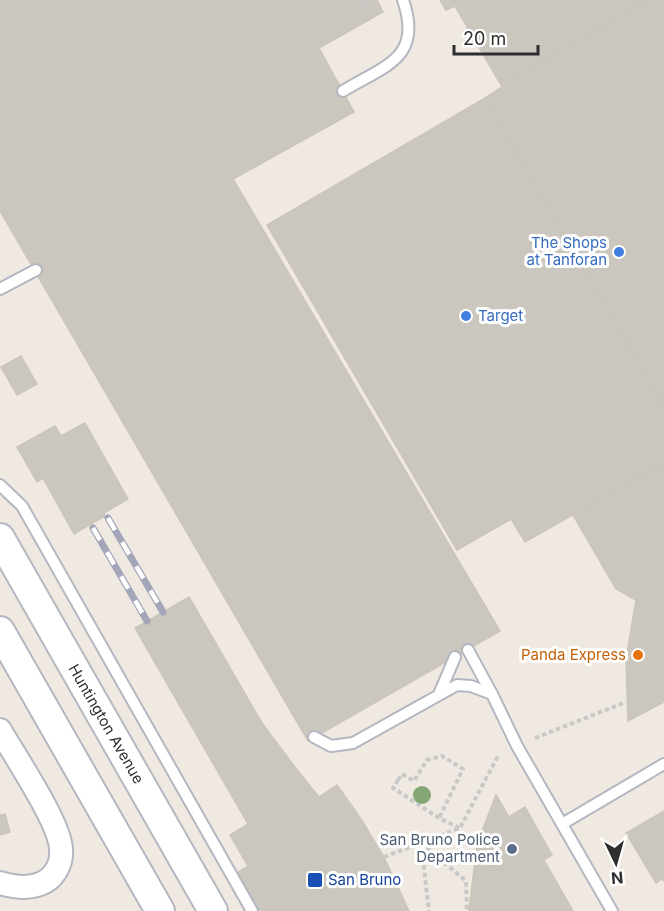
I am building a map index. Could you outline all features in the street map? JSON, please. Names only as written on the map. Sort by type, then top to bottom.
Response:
[{"type":"street","name":"Huntington Avenue","points":[[0,538],[213,911]]},
{"type":"street","points":[[0,631],[160,911]]},
{"type":"street","points":[[0,730],[59,838],[62,849],[60,863],[53,875],[41,885],[22,887],[0,883]]},
{"type":"lane","points":[[343,91],[394,60],[407,46],[411,31],[404,0]]},
{"type":"lane","points":[[0,289],[36,270]]},
{"type":"lane","points":[[0,485],[5,487],[22,506],[252,911]]},
{"type":"lane","points":[[468,650],[517,746],[612,911]]},
{"type":"lane","points":[[440,692],[455,657]]},
{"type":"lane","points":[[314,737],[331,746],[353,743],[440,692],[458,685],[471,686],[492,694]]},
{"type":"lane","points":[[562,824],[664,764]]},
{"type":"path","points":[[340,0],[353,9],[368,0]]},
{"type":"path","points":[[384,857],[460,828],[500,751],[626,702]]},
{"type":"path","points":[[439,818],[463,769],[441,756],[427,759],[414,782],[402,774],[393,788],[439,818],[460,828]]},
{"type":"path","points":[[421,843],[429,911]]},
{"type":"path","points":[[421,843],[466,881],[467,911]]},
{"type":"building","points":[[0,0],[377,0],[383,12],[319,48],[354,112],[233,179],[500,631],[308,741],[0,211]]},
{"type":"building","points":[[440,0],[648,0],[501,85],[455,6],[446,10]]},
{"type":"building","name":"The Shops at Tanforan","points":[[648,0],[664,0],[664,407],[485,98],[502,87],[501,85]]},
{"type":"building","name":"Target","points":[[485,98],[664,407],[664,463],[525,542],[511,519],[457,550],[267,225]]},
{"type":"building","points":[[21,356],[37,384],[17,395],[1,367]]},
{"type":"building","points":[[85,423],[128,499],[74,534],[43,478],[37,482],[17,447],[55,426],[61,436]]},
{"type":"building","points":[[664,463],[664,702],[628,721],[626,659],[636,600],[616,589],[573,515]]},
{"type":"building","points":[[189,597],[262,723],[294,766],[319,797],[337,785],[361,819],[384,857],[409,911],[258,911],[237,873],[248,866],[230,835],[248,824],[135,628]]},
{"type":"building","name":"San Bruno Police Department","points":[[496,795],[509,817],[525,807],[552,855],[544,860],[573,911],[469,911],[477,844]]},
{"type":"building","points":[[664,811],[664,881],[662,879],[656,883],[626,833]]},
{"type":"building","points":[[5,814],[10,832],[0,835],[0,815]]},
{"type":"railway","points":[[108,518],[163,612]]},
{"type":"railway","points":[[93,528],[147,621]]},
{"type":"place","name":"The Shops at Tanforan","points":[[619,252]]},
{"type":"place","name":"Target","points":[[466,316]]},
{"type":"place","name":"Panda Express","points":[[638,655]]},
{"type":"place","name":"San Bruno Police Department","points":[[512,849]]},
{"type":"place","name":"San Bruno","points":[[315,880]]}]
